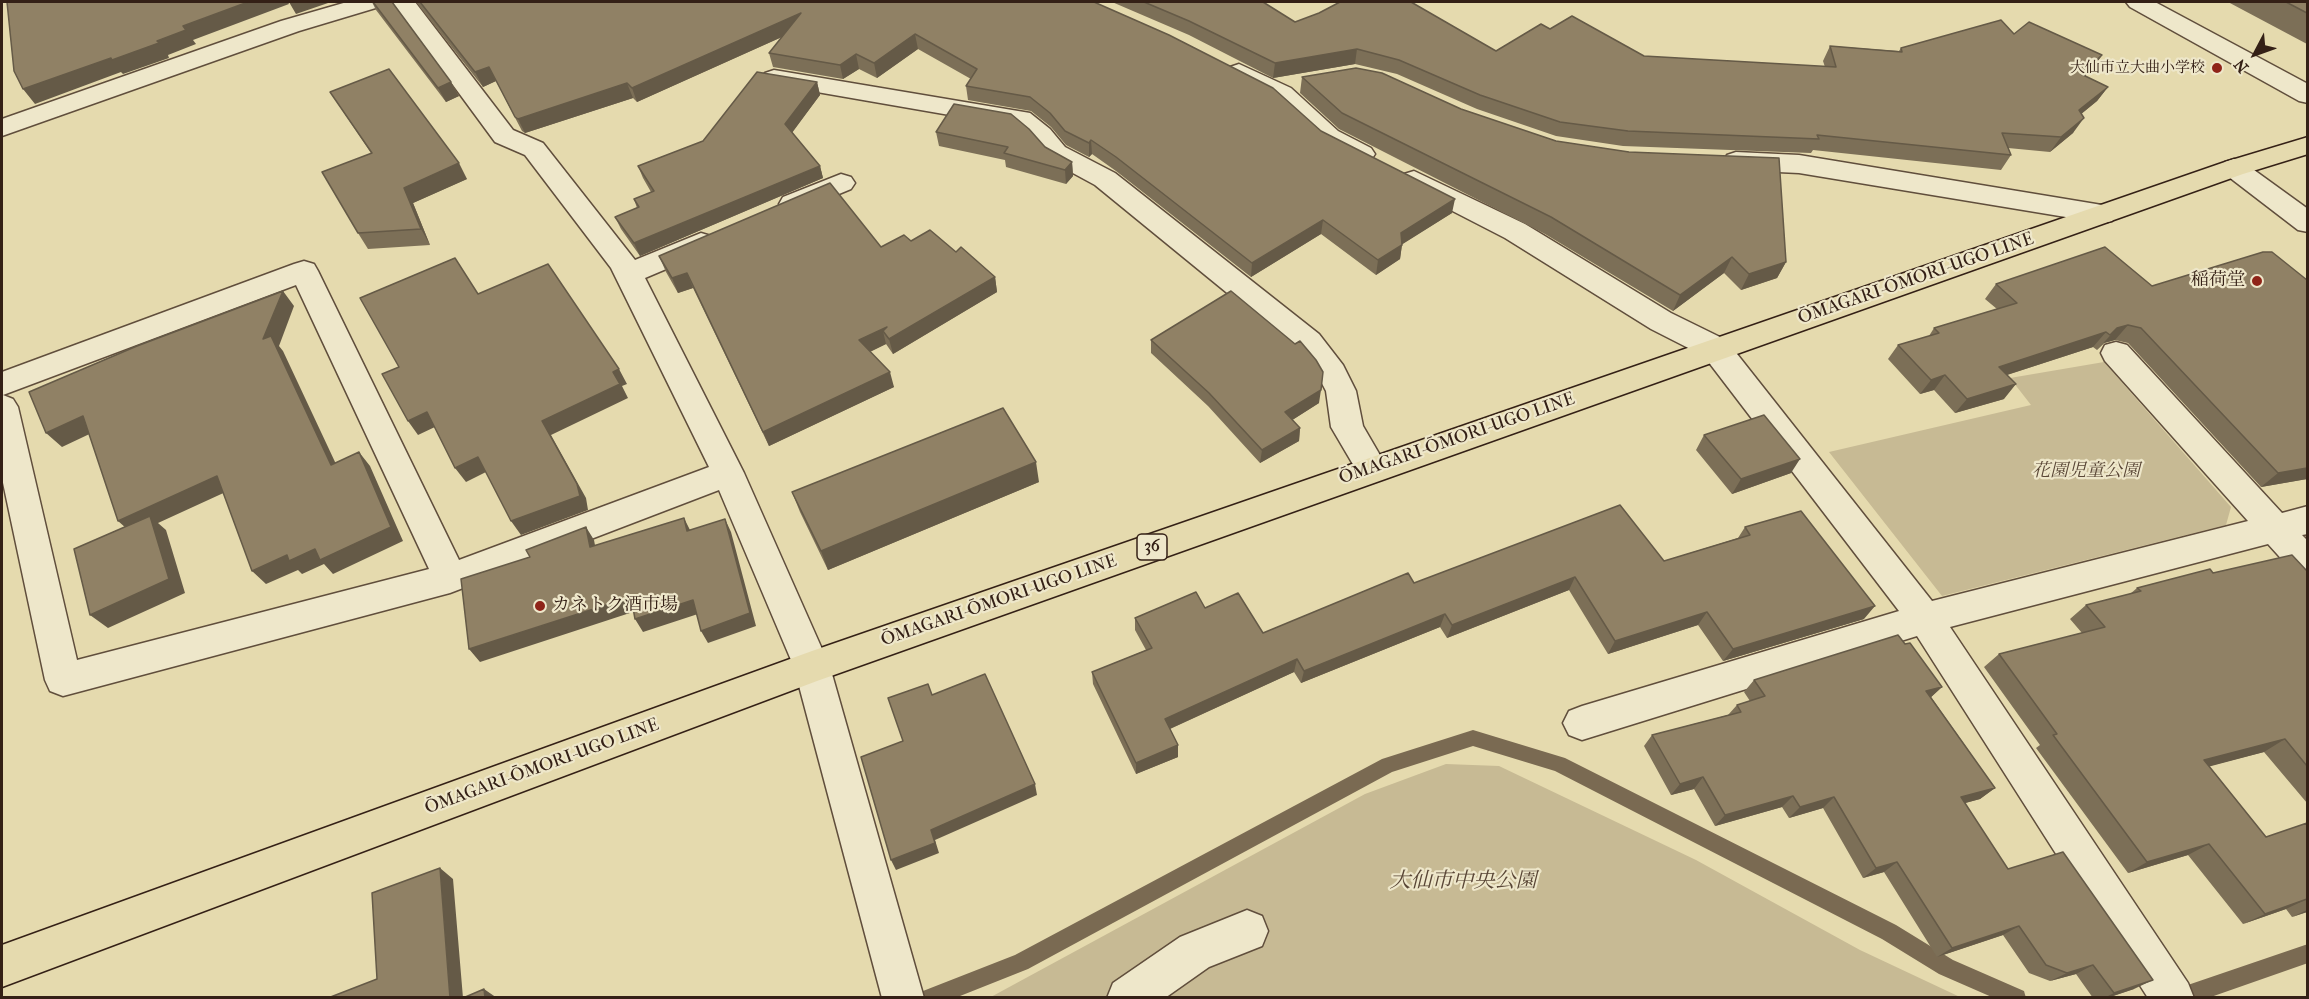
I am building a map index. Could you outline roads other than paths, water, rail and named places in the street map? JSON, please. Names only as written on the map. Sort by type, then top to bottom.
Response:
[{"type":"main road","name":"ŌMAGARI-ŌMORI-UGO LINE","points":[[2,966],[812,667],[1715,348],[2234,168],[2307,145]]},
{"type":"street","points":[[2,128],[284,18],[372,2]]},
{"type":"street","points":[[403,2],[504,136],[534,149],[623,264],[728,472],[812,667],[900,989]]},
{"type":"street","points":[[2138,2],[2307,95]]},
{"type":"street","points":[[1219,62],[1282,94],[1329,137],[1515,231],[1661,321],[1715,348],[1925,618],[2168,989]]},
{"type":"street","points":[[769,77],[1021,119],[1041,135],[1056,153],[1105,179],[1308,342],[1328,365],[1341,391],[1347,427],[1372,469]]},
{"type":"street","points":[[1270,88],[1302,82]]},
{"type":"street","points":[[1717,160],[1799,164],[2102,214]]},
{"type":"street","points":[[2234,168],[2307,223]]},
{"type":"street","points":[[767,215],[842,183]]},
{"type":"street","points":[[628,274],[724,233]]},
{"type":"street","points":[[2,384],[304,271],[450,578]]},
{"type":"street","points":[[2116,353],[2272,529],[2307,565]]},
{"type":"street","points":[[2,407],[63,680],[450,578],[728,472]]},
{"type":"street","points":[[1582,723],[1925,618],[2307,520]]},
{"type":"street","points":[[1128,998],[1195,952],[1247,931]]},
{"type":"waterway","points":[[930,998],[1021,962],[1388,765],[1473,738],[1559,764],[1889,932],[1946,967],[2017,998]]},
{"type":"waterway","points":[[2179,998],[2308,953]]},
{"type":"place","name":"大仙市立大曲小学校","points":[[2217,68]]},
{"type":"place","name":"稲荷堂","points":[[2257,281]]},
{"type":"place","name":"カネトク酒市場","points":[[540,606]]},
{"type":"park label","name":"花園児童公園","points":[[2086,472]]},
{"type":"park label","name":"大仙市中央公園","points":[[1463,882]]}]
